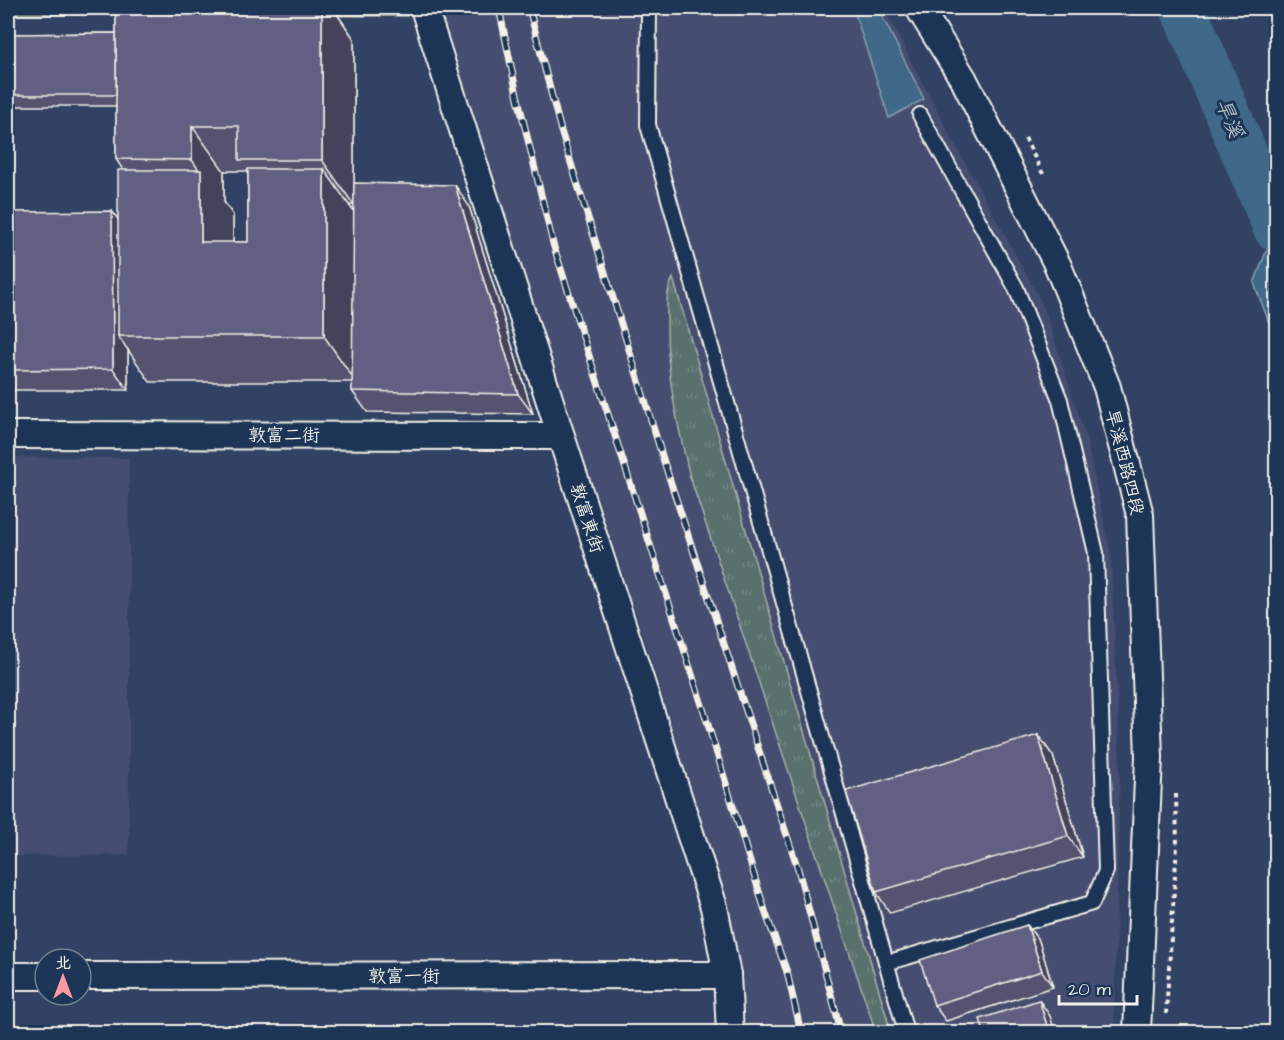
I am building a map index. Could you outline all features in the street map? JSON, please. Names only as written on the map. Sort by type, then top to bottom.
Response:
[{"type":"street","name":"敦富東街","points":[[424,8],[714,907],[727,975],[730,1032]]},
{"type":"street","name":"旱溪西路四段","points":[[919,8],[964,80],[1058,266],[1107,387],[1140,515],[1149,757],[1137,1032]]},
{"type":"street","name":"敦富二街","points":[[8,435],[561,436]]},
{"type":"street","name":"敦富一街","points":[[93,976],[727,975]]},
{"type":"street","points":[[8,976],[33,976]]},
{"type":"lane","points":[[649,8],[648,125],[906,1032]]},
{"type":"lane","points":[[886,963],[1092,903],[1106,871],[1096,552],[1060,400],[1016,288],[920,115]]},
{"type":"path","points":[[74,8],[79,10]]},
{"type":"shaded area","points":[[436,8],[884,8],[944,124],[1043,305],[1086,437],[1111,555],[1120,764],[1114,1032],[748,1032],[729,912],[658,681]]},
{"type":"shaded area","points":[[853,8],[878,8],[924,99],[889,118]]},
{"type":"shaded area","points":[[1276,226],[1276,341],[1254,283]]},
{"type":"shaded area","points":[[8,457],[129,458],[129,855],[8,856]]},
{"type":"green space","points":[[8,8],[404,8],[407,16],[8,14]]},
{"type":"green space","points":[[673,278],[891,1032],[876,1032],[690,477],[677,418],[668,359],[667,302]]},
{"type":"building","points":[[116,8],[322,8],[322,160],[239,160],[239,126],[192,126],[192,160],[116,159]]},
{"type":"building","points":[[116,33],[116,95],[8,95],[8,34]]},
{"type":"building","points":[[248,169],[324,169],[324,336],[118,336],[118,170],[201,170],[201,242],[248,242]]},
{"type":"building","points":[[354,183],[455,185],[518,394],[352,391]]},
{"type":"building","points":[[112,211],[113,369],[8,370],[8,212]]},
{"type":"building","points":[[1038,735],[1068,836],[876,892],[846,791]]},
{"type":"building","points":[[1027,925],[1042,971],[934,1005],[920,960]]},
{"type":"building","points":[[1039,1000],[1049,1032],[984,1032],[980,1019]]},
{"type":"waterway","name":"旱溪","points":[[1183,8],[1276,228]]},
{"type":"railway","points":[[499,8],[553,244],[702,705],[766,914],[787,972],[801,1032]]},
{"type":"railway","points":[[529,8],[561,131],[665,465],[798,869],[841,1032]]}]
